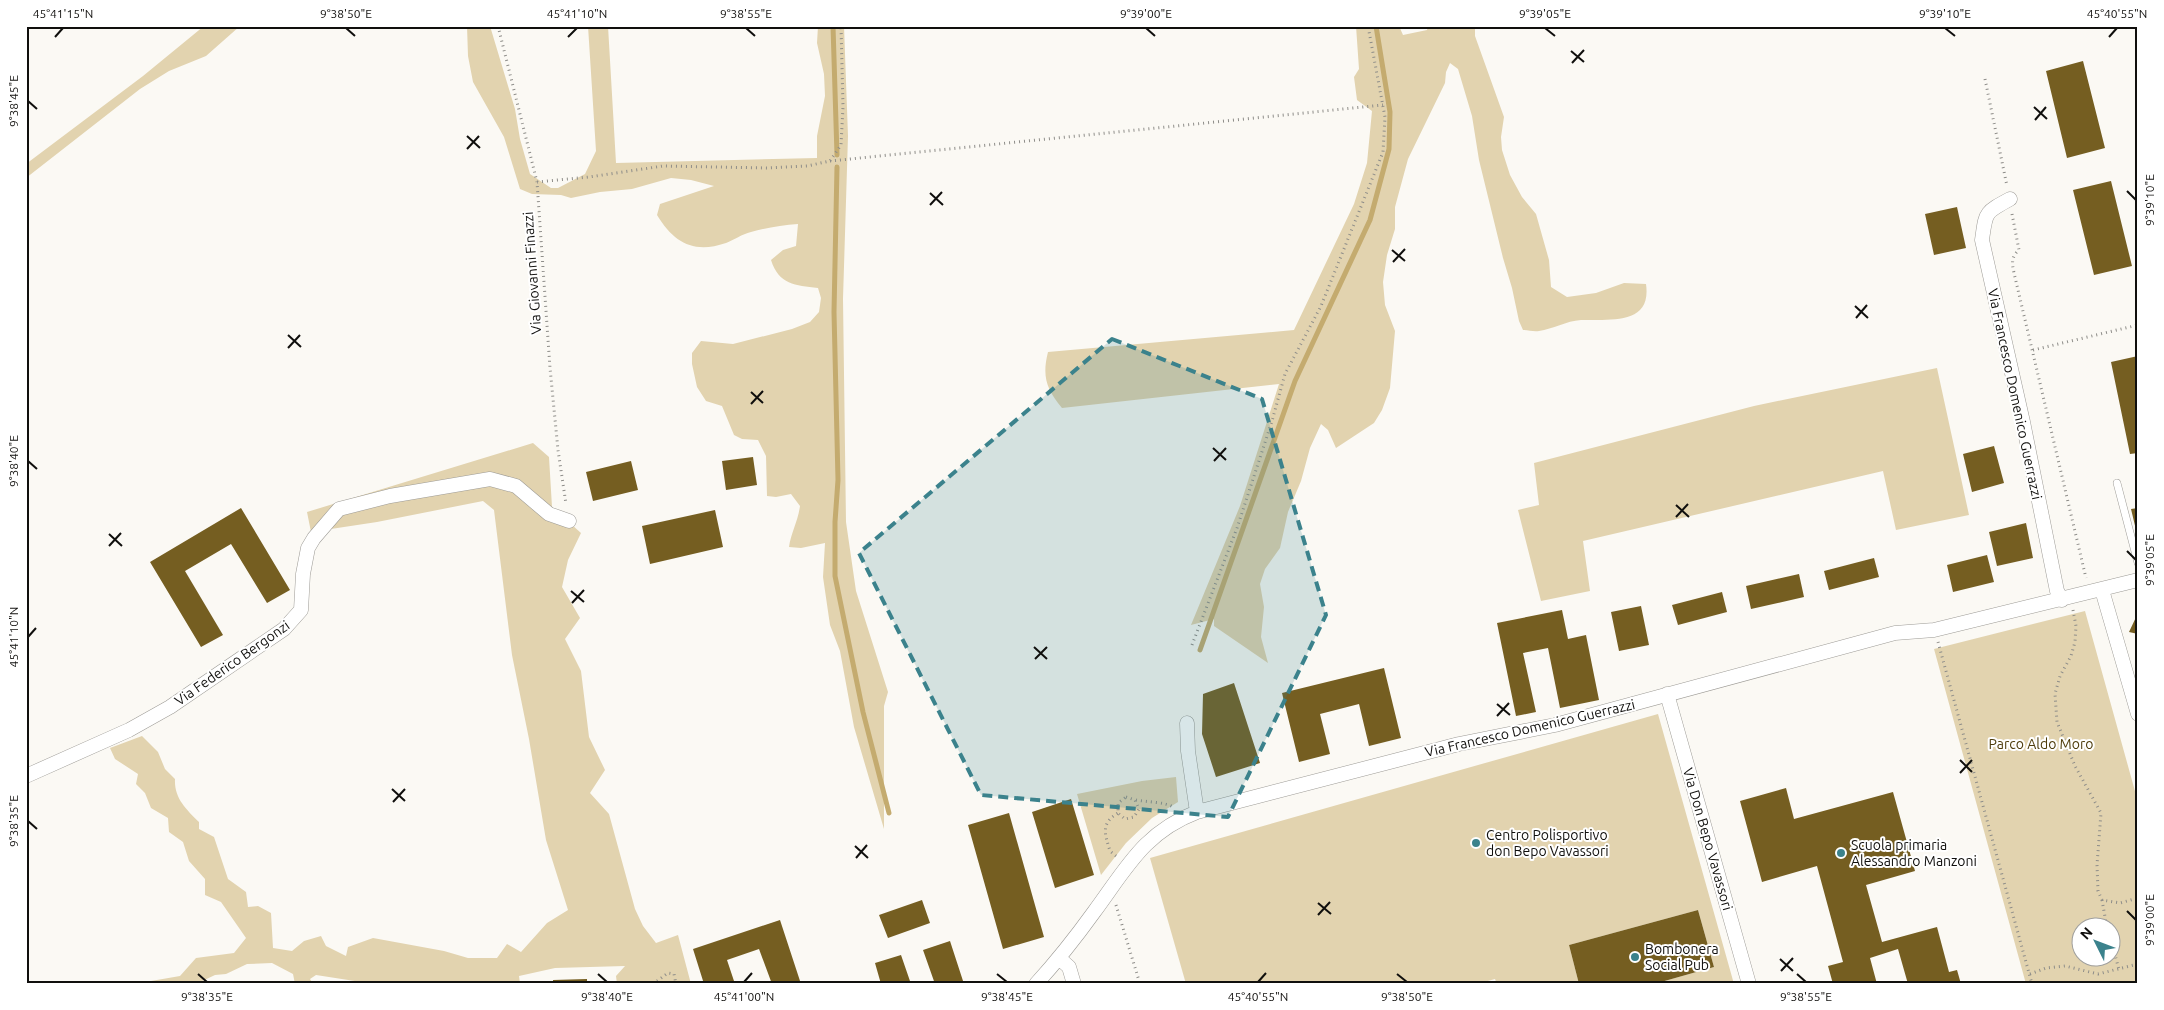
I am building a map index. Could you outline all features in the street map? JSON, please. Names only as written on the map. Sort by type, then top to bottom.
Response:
[{"type":"street","name":"Via Francesco Domenico Guerrazzi","points":[[2010,199],[1986,215],[1982,240],[2057,591],[2062,600]]},
{"type":"street","name":"Via Federico Bergonzi","points":[[26,776],[128,730],[170,707],[284,629],[300,610],[302,574],[308,548],[314,538],[340,509],[417,491],[490,479],[516,486],[549,514],[569,521]]},
{"type":"street","name":"Via Francesco Domenico Guerrazzi","points":[[1036,984],[1059,958],[1146,843],[1171,824],[1196,812],[1459,744],[1555,725],[1895,633],[1934,630],[2062,600],[2085,589],[2102,590],[2138,580]]},
{"type":"street","points":[[2102,590],[2138,714]]},
{"type":"street","name":"Via Don Bepo Vavassori","points":[[1667,694],[1749,984]]},
{"type":"street","points":[[1187,723],[1188,750],[1196,812]]},
{"type":"street","points":[[1059,958],[1069,967],[1074,984]]},
{"type":"lane","points":[[2117,483],[2138,563]]},
{"type":"path","name":"Via Giovanni Finazzi","points":[[498,26],[537,182],[550,368],[558,450],[569,521]]},
{"type":"path","points":[[830,161],[841,145],[842,26]]},
{"type":"path","points":[[1192,645],[1238,528],[1285,374],[1322,306],[1383,152],[1385,117],[1368,26]]},
{"type":"path","points":[[1984,79],[2019,250],[2014,255],[2014,273],[2033,350],[2085,589],[2087,606],[2072,610],[2076,626],[2075,642],[2071,656],[2060,676],[2055,694],[2058,722],[2065,746],[2101,812],[2097,865],[2098,891],[2102,900],[2105,918]]},
{"type":"path","points":[[537,182],[590,177],[663,166],[768,168],[807,166],[830,161],[1382,105]]},
{"type":"path","points":[[2033,350],[2138,325]]},
{"type":"path","points":[[1934,630],[2032,984]]},
{"type":"path","points":[[1135,800],[1139,809],[1134,817],[1125,819],[1118,813],[1118,803],[1126,798],[1135,800],[1152,804],[1168,804],[1176,809]]},
{"type":"path","points":[[1118,813],[1109,818],[1104,831],[1110,851],[1121,859]]},
{"type":"path","points":[[1111,889],[1140,984]]},
{"type":"path","points":[[2102,900],[2120,903],[2138,898]]},
{"type":"path","points":[[2030,974],[2046,968],[2065,966],[2098,974],[2138,964]]},
{"type":"path","points":[[652,984],[668,973],[674,974],[676,984]]},
{"type":"highlighted area","points":[[1112,339],[1262,399],[1326,615],[1228,817],[981,795],[859,553]]},
{"type":"green space","points":[[204,26],[240,26],[206,56],[169,71],[140,89],[26,178],[26,164],[143,76]]},
{"type":"green space","points":[[467,26],[490,26],[515,109],[520,139],[530,174],[551,188],[558,188],[585,174],[596,151],[588,26],[608,26],[616,163],[817,158],[817,136],[825,96],[824,74],[817,43],[818,26],[844,26],[848,136],[843,299],[846,522],[856,591],[888,692],[884,706],[884,829],[854,727],[840,651],[830,625],[823,577],[825,543],[801,548],[789,547],[800,506],[791,494],[776,497],[767,496],[766,456],[758,440],[742,439],[734,435],[722,406],[706,401],[697,387],[692,364],[692,353],[701,341],[733,344],[792,329],[810,322],[819,312],[821,298],[818,288],[795,284],[783,279],[774,268],[771,260],[783,250],[796,246],[798,224],[751,232],[715,246],[695,246],[686,244],[670,233],[657,215],[660,204],[714,186],[691,180],[671,178],[632,189],[600,192],[571,198],[561,195],[532,194],[520,189],[504,137],[473,82],[468,56]]},
{"type":"green space","points":[[1356,26],[1399,26],[1403,35],[1427,30],[1428,26],[1475,26],[1475,36],[1504,117],[1501,137],[1502,150],[1510,175],[1522,197],[1536,214],[1549,260],[1551,287],[1567,297],[1596,293],[1624,283],[1646,284],[1646,298],[1642,307],[1635,314],[1626,317],[1581,320],[1537,331],[1523,330],[1519,321],[1479,160],[1472,116],[1458,69],[1450,63],[1446,72],[1445,83],[1408,159],[1395,207],[1395,229],[1387,255],[1383,282],[1385,305],[1395,331],[1390,388],[1382,410],[1374,423],[1336,448],[1328,430],[1321,424],[1310,448],[1301,481],[1288,512],[1280,548],[1265,569],[1260,584],[1264,607],[1261,637],[1268,663],[1214,626],[1214,619],[1191,625],[1240,506],[1279,384],[1062,408],[1049,388],[1045,368],[1048,352],[1294,330],[1354,204],[1367,163],[1372,111],[1357,100],[1354,77],[1359,69]]},
{"type":"green space","points":[[1937,368],[1969,515],[1896,530],[1883,471],[1583,541],[1590,591],[1541,601],[1518,510],[1539,505],[1534,463],[1754,406]]},
{"type":"green space","points":[[533,443],[549,457],[552,507],[581,533],[568,560],[562,587],[580,618],[565,639],[581,671],[589,737],[605,770],[590,793],[609,814],[635,909],[643,926],[656,943],[678,935],[691,984],[617,984],[616,976],[625,966],[555,968],[519,976],[520,984],[374,984],[316,975],[310,979],[313,984],[295,984],[293,974],[272,963],[247,964],[226,974],[215,975],[196,984],[149,984],[151,981],[180,976],[196,958],[234,953],[246,938],[221,902],[205,895],[205,879],[189,861],[183,842],[169,832],[168,818],[151,808],[145,793],[136,784],[138,774],[115,759],[110,748],[142,736],[158,752],[165,769],[175,779],[179,798],[185,808],[199,822],[199,829],[214,837],[228,879],[246,892],[248,907],[258,906],[271,913],[273,948],[292,951],[304,941],[321,936],[326,946],[346,956],[348,947],[373,938],[444,951],[468,958],[497,958],[507,944],[521,952],[547,923],[568,910],[546,840],[529,739],[512,655],[494,510],[483,501],[377,522],[311,532],[307,512]]},
{"type":"green space","name":"Parco Aldo Moro","points":[[2085,611],[2138,802],[2138,984],[2026,984],[1934,649]]},
{"type":"green space","points":[[1658,714],[1734,984],[1654,984],[1714,967],[1698,910],[1569,945],[1579,984],[1497,984],[1495,979],[1477,984],[1186,984],[1150,858]]},
{"type":"green space","points":[[1176,777],[1178,802],[1152,818],[1126,843],[1101,875],[1077,794],[1142,781]]},
{"type":"building","points":[[2083,61],[2105,148],[2067,158],[2046,71]]},
{"type":"building","points":[[2111,181],[2132,266],[2094,275],[2073,190]]},
{"type":"building","points":[[1957,207],[1966,248],[1934,255],[1925,214]]},
{"type":"building","points":[[2138,356],[2138,453],[2130,454],[2111,362]]},
{"type":"building","points":[[1994,446],[2004,483],[1972,492],[1963,454]]},
{"type":"building","points":[[753,457],[757,485],[726,490],[722,461]]},
{"type":"building","points":[[631,461],[638,490],[593,501],[586,472]]},
{"type":"building","points":[[241,508],[290,590],[267,603],[231,544],[185,571],[223,635],[201,647],[150,562]]},
{"type":"building","points":[[2138,508],[2138,534],[2137,534],[2131,509]]},
{"type":"building","points":[[715,510],[723,547],[650,564],[642,526]]},
{"type":"building","points":[[2026,523],[2033,558],[1997,566],[1989,532]]},
{"type":"building","points":[[1987,555],[1994,582],[1953,592],[1947,565]]},
{"type":"building","points":[[1874,558],[1879,577],[1829,590],[1824,571]]},
{"type":"building","points":[[1799,574],[1804,597],[1751,609],[1746,586]]},
{"type":"building","points":[[1722,592],[1727,612],[1678,625],[1672,605]]},
{"type":"building","points":[[1641,606],[1649,645],[1619,651],[1611,612]]},
{"type":"building","points":[[1562,610],[1568,639],[1586,635],[1599,700],[1560,708],[1548,648],[1523,653],[1536,712],[1516,716],[1497,623]]},
{"type":"building","points":[[2138,613],[2138,634],[2129,632]]},
{"type":"building","points":[[1384,668],[1401,738],[1369,746],[1359,704],[1320,714],[1330,754],[1299,762],[1282,693]]},
{"type":"building","points":[[1234,683],[1260,763],[1216,777],[1202,734],[1203,694]]},
{"type":"building","points":[[1786,788],[1794,819],[1893,792],[1915,871],[1866,885],[1882,942],[1937,927],[1949,972],[1957,970],[1961,984],[1908,984],[1898,949],[1870,958],[1877,984],[1833,984],[1828,966],[1843,962],[1817,866],[1762,882],[1740,801]]},
{"type":"building","points":[[1071,799],[1094,875],[1055,888],[1032,812]]},
{"type":"building","points":[[1009,813],[1044,937],[1003,949],[968,825]]},
{"type":"building","points":[[922,900],[930,923],[888,938],[879,915]]},
{"type":"building","points":[[1698,910],[1714,967],[1654,984],[1579,984],[1569,945]]},
{"type":"building","points":[[780,920],[801,984],[772,984],[759,949],[727,960],[735,984],[704,984],[693,949]]},
{"type":"building","points":[[950,941],[964,984],[935,984],[923,950]]},
{"type":"building","points":[[901,955],[911,984],[881,984],[875,963]]},
{"type":"building","points":[[587,979],[587,984],[553,984],[553,980]]},
{"type":"waterway","points":[[833,26],[837,155]]},
{"type":"waterway","points":[[1200,650],[1295,381],[1370,220],[1389,149],[1390,112],[1376,26]]},
{"type":"waterway","points":[[837,167],[834,312],[838,480],[835,522],[835,576],[863,712],[889,813]]},
{"type":"place","name":"Centro Polisportivo don Bepo Vavassori","points":[[1476,843]]},
{"type":"place","name":"Scuola primaria Alessandro Manzoni","points":[[1841,853]]},
{"type":"place","name":"Bombonera Social Pub","points":[[1635,957]]}]
